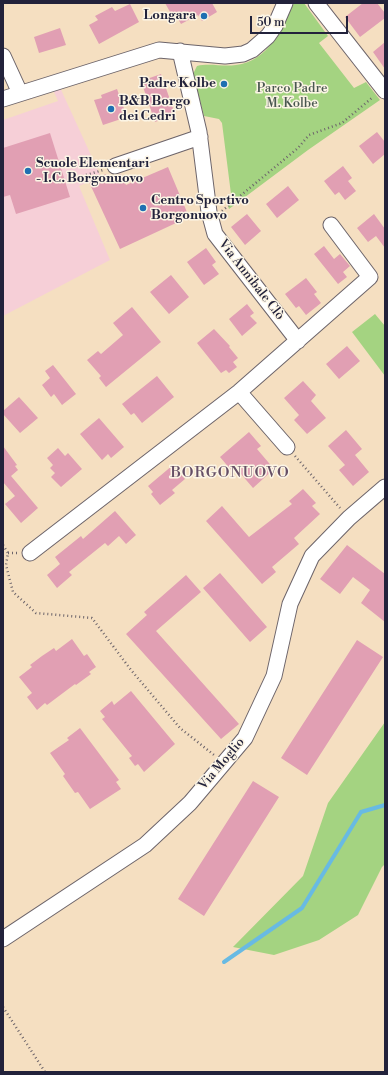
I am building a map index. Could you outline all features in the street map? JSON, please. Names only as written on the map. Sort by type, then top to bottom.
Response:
[{"type":"street","points":[[3,99],[159,50],[225,56],[243,54],[261,44],[275,26],[285,3]]},
{"type":"street","points":[[316,3],[384,90]]},
{"type":"street","name":"Via Annibale Clò","points":[[180,51],[200,137],[211,220],[215,234],[298,340]]},
{"type":"street","points":[[3,56],[20,93]]},
{"type":"street","points":[[114,166],[200,137]]},
{"type":"street","points":[[30,553],[239,392],[370,277],[331,225]]},
{"type":"street","points":[[239,392],[287,447]]},
{"type":"street","name":"Via Moglio","points":[[3,939],[139,849],[190,803],[224,763],[245,738],[274,676],[290,604],[312,556],[349,518],[385,487]]},
{"type":"path","points":[[211,220],[298,148],[309,135],[342,123],[384,90]]},
{"type":"path","points":[[86,175],[114,166]]},
{"type":"path","points":[[287,447],[349,518]]},
{"type":"path","points":[[3,545],[8,553],[6,565],[13,592],[36,613],[92,618],[132,670],[180,728],[224,763]]},
{"type":"path","points":[[3,1007],[45,1072]]},
{"type":"shaded area","points":[[57,81],[101,177],[79,186],[110,260],[3,316],[3,120],[58,101],[50,83]]},
{"type":"green space","name":"Parco Padre M. Kolbe","points":[[294,3],[304,3],[328,36],[319,43],[354,88],[366,82],[380,100],[308,150],[229,209],[228,206],[232,202],[222,123],[219,119],[204,116],[193,74],[197,66],[236,65],[257,57],[279,33]]},
{"type":"green space","points":[[375,314],[385,326],[385,376],[352,332]]},
{"type":"green space","points":[[385,722],[385,864],[382,867],[358,915],[319,940],[274,955],[233,947],[303,876],[328,803]]},
{"type":"building","points":[[165,3],[212,3],[217,12],[202,21],[198,15],[181,24],[177,17],[174,19]]},
{"type":"building","points":[[363,3],[377,3],[385,13],[385,18],[360,37],[345,17]]},
{"type":"building","points":[[130,4],[139,22],[99,44],[89,25],[98,20],[95,16],[112,7],[115,11]]},
{"type":"building","points":[[60,28],[66,45],[39,53],[34,37]]},
{"type":"building","points":[[385,42],[385,69],[373,52]]},
{"type":"building","points":[[161,74],[175,114],[155,122],[141,81]]},
{"type":"building","name":"B&B Borgo dei Cedri","points":[[117,89],[127,117],[103,125],[94,100],[102,98],[101,95]]},
{"type":"building","points":[[377,132],[385,142],[385,154],[373,164],[359,146]]},
{"type":"building","name":"Scuole Elementari - I.C. Borgonuovo","points":[[50,133],[70,197],[16,214],[10,195],[3,197],[3,148]]},
{"type":"building","points":[[343,166],[352,178],[348,181],[356,191],[345,200],[339,192],[335,195],[324,181]]},
{"type":"building","name":"Centro Sportivo Borgonuovo","points":[[168,167],[189,217],[120,249],[89,182],[106,174],[108,178],[121,174],[126,185]]},
{"type":"building","points":[[288,186],[299,200],[277,218],[266,204]]},
{"type":"building","points":[[247,214],[261,231],[245,245],[231,227]]},
{"type":"building","points":[[374,214],[385,229],[385,248],[376,236],[368,242],[357,228]]},
{"type":"building","points":[[324,246],[334,259],[340,254],[350,266],[343,272],[347,277],[338,284],[314,254]]},
{"type":"building","points":[[206,248],[216,262],[212,265],[219,274],[204,285],[187,262]]},
{"type":"building","points":[[171,275],[189,297],[169,314],[150,292]]},
{"type":"building","points":[[306,278],[317,292],[314,294],[321,303],[306,315],[299,306],[296,308],[285,294]]},
{"type":"building","points":[[247,304],[254,313],[250,316],[257,323],[242,336],[229,319]]},
{"type":"building","points":[[132,307],[161,342],[106,387],[99,378],[101,376],[87,360],[98,351],[101,354],[123,335],[113,323]]},
{"type":"building","points":[[214,329],[230,346],[229,347],[238,358],[233,362],[237,367],[229,373],[226,370],[221,373],[197,343]]},
{"type":"building","points":[[347,346],[360,361],[339,379],[326,364]]},
{"type":"building","points":[[53,365],[76,394],[62,405],[54,394],[51,397],[42,385],[50,378],[45,371]]},
{"type":"building","points":[[157,376],[174,397],[142,423],[134,413],[131,415],[122,404]]},
{"type":"building","points":[[303,381],[316,395],[311,401],[326,418],[307,434],[294,420],[299,415],[284,398]]},
{"type":"building","points":[[19,397],[38,418],[20,433],[3,414],[3,411]]},
{"type":"building","points":[[99,418],[124,447],[111,458],[108,454],[102,460],[80,434]]},
{"type":"building","points":[[346,430],[362,449],[355,455],[369,472],[353,486],[339,470],[345,465],[328,446]]},
{"type":"building","points":[[249,432],[261,446],[257,449],[274,469],[253,488],[235,467],[231,470],[220,457]]},
{"type":"building","points":[[3,446],[17,465],[15,466],[18,470],[11,476],[38,508],[21,523],[5,504],[15,496],[3,482]]},
{"type":"building","points":[[58,448],[65,456],[68,453],[82,469],[61,487],[51,477],[55,473],[50,468],[53,465],[47,458]]},
{"type":"building","points":[[173,465],[185,479],[172,490],[175,493],[160,505],[151,494],[153,492],[148,486]]},
{"type":"building","points":[[303,489],[316,503],[312,506],[320,514],[294,538],[299,544],[272,567],[276,572],[262,584],[206,521],[222,506],[249,537],[292,504],[289,501]]},
{"type":"building","points":[[115,511],[136,535],[126,544],[119,536],[108,546],[105,543],[69,572],[72,575],[57,588],[47,575],[60,564],[55,557],[81,536],[83,539]]},
{"type":"building","points":[[347,545],[385,574],[385,622],[361,603],[370,590],[353,577],[340,594],[320,579]]},
{"type":"building","points":[[220,573],[267,627],[250,642],[203,588]]},
{"type":"building","points":[[186,575],[201,592],[156,631],[239,724],[221,739],[126,634],[147,615],[144,612]]},
{"type":"building","points":[[72,639],[84,656],[87,654],[96,667],[89,672],[91,674],[76,685],[75,684],[47,705],[45,703],[37,710],[27,697],[32,693],[19,677],[32,667],[30,665],[42,656],[54,648],[56,651]]},
{"type":"building","points":[[357,640],[383,657],[307,775],[281,758]]},
{"type":"building","points":[[131,691],[175,744],[144,772],[138,764],[135,766],[129,758],[132,756],[102,719],[105,717],[100,711],[112,701],[114,705]]},
{"type":"building","points":[[80,728],[119,780],[116,782],[121,789],[90,809],[78,792],[75,793],[63,776],[65,774],[50,753],[69,740],[67,738]]},
{"type":"building","points":[[253,781],[279,797],[204,916],[178,899]]},
{"type":"waterway","points":[[224,962],[302,908],[361,812],[385,805]]},
{"type":"place","name":"Longara","points":[[204,16]]},
{"type":"place","name":"Padre Kolbe","points":[[224,84]]},
{"type":"place","name":"B&B Borgo dei Cedri","points":[[111,109]]},
{"type":"place","name":"Scuole Elementari - I.C. Borgonuovo","points":[[28,171]]},
{"type":"place","name":"Centro Sportivo Borgonuovo","points":[[143,208]]},
{"type":"district","name":"BORGONUOVO","points":[[230,473]]}]
